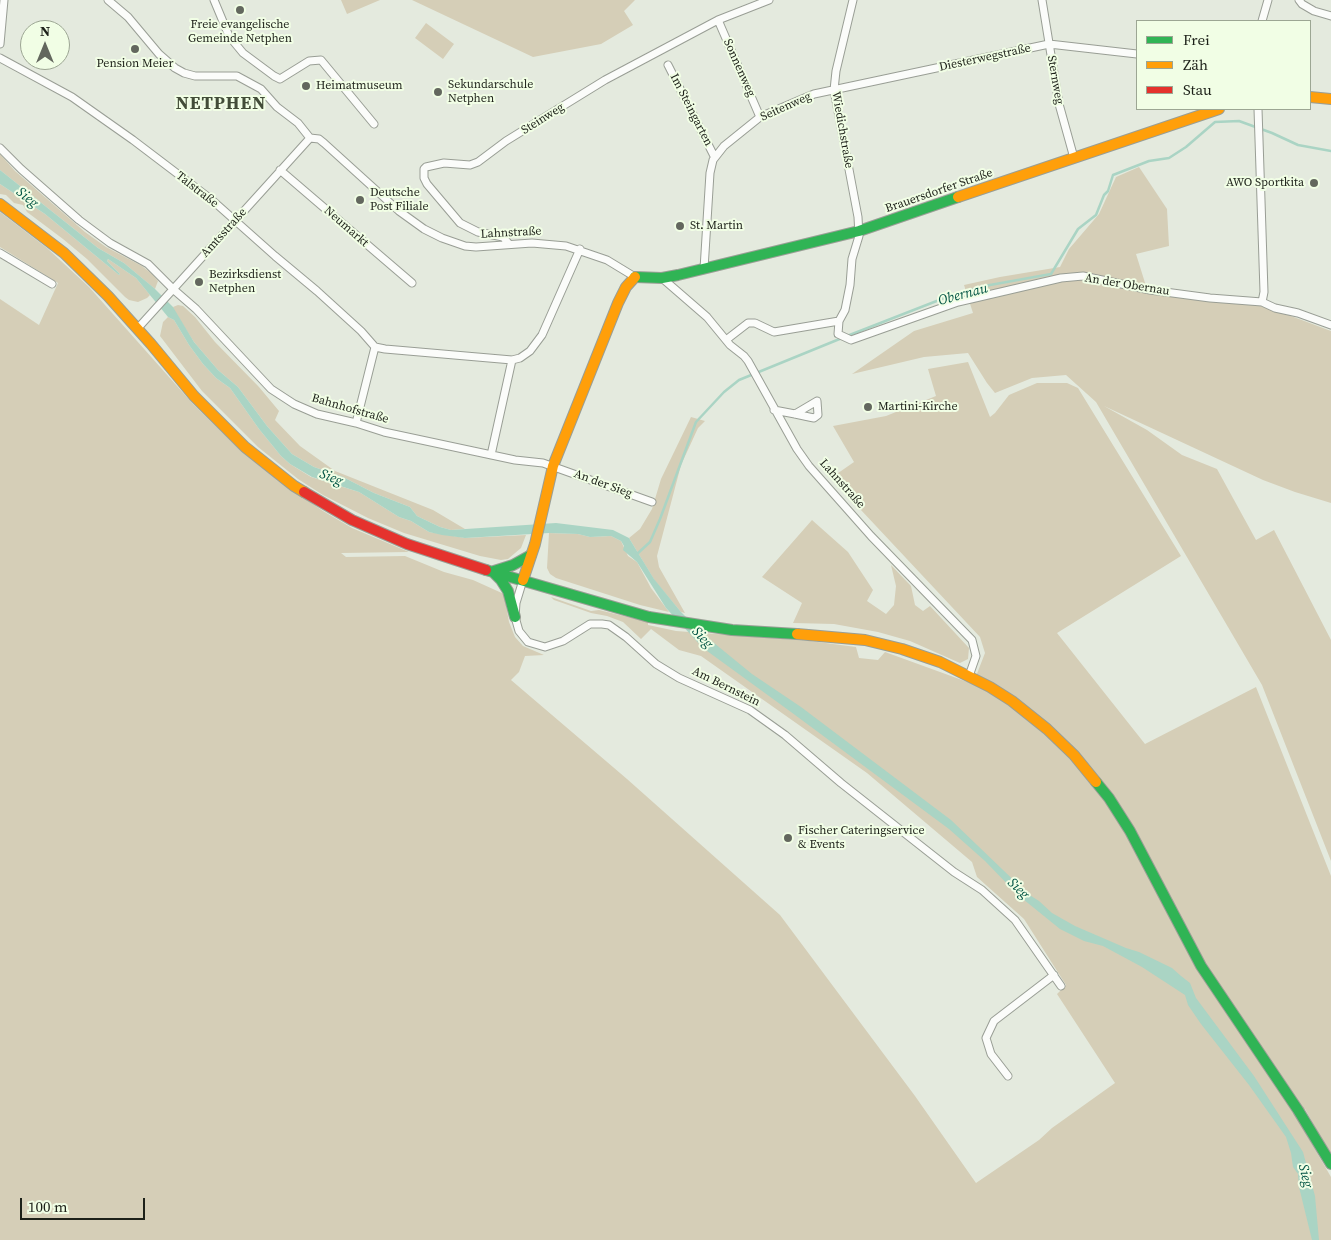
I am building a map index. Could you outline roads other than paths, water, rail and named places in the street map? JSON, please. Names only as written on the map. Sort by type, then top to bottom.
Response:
[{"type":"main road","points":[[1311,97],[1331,99]]},
{"type":"main road","name":"Brauersdorfer Straße","points":[[662,278],[859,231],[1216,110]]},
{"type":"main road","points":[[0,204],[64,253],[138,328],[194,396],[245,447],[294,486],[345,516],[407,544],[649,617],[732,630],[865,640],[902,649],[940,662],[1012,701],[1047,729],[1074,755],[1109,798],[1130,831],[1201,966],[1298,1110],[1331,1164]]},
{"type":"main road","points":[[523,580],[535,544],[553,466],[618,303],[626,287],[635,277]]},
{"type":"main road","name":"Lahnstraße","points":[[635,277],[662,278]]},
{"type":"main road","points":[[492,571],[513,565],[532,555]]},
{"type":"main road","points":[[492,571],[508,591],[515,616]]},
{"type":"street","name":"Lahnstraße","points":[[108,0],[128,17],[159,54],[175,68],[195,76],[237,76],[250,82],[261,90],[276,107],[298,123],[310,138],[319,139],[324,142],[399,211],[424,229],[465,246],[546,243],[580,249],[607,260],[635,277]]},
{"type":"street","points":[[214,0],[229,36],[243,52],[280,79],[309,61],[321,60],[374,124]]},
{"type":"street","name":"Steinweg","points":[[509,244],[503,237],[478,232],[460,223],[427,184],[424,172],[426,167],[444,163],[470,165],[478,162],[506,141],[590,89],[717,20],[769,0]]},
{"type":"street","name":"Wiedichstraße","points":[[853,0],[836,71],[834,90],[859,231]]},
{"type":"street","name":"Sternweg","points":[[1042,0],[1058,104],[1074,158]]},
{"type":"street","points":[[1262,20],[1268,0]]},
{"type":"street","points":[[1299,0],[1314,11],[1331,16]]},
{"type":"street","points":[[0,44],[2,2]]},
{"type":"street","name":"Sonnenweg","points":[[717,20],[760,117]]},
{"type":"street","name":"Diesterwegstraße","points":[[834,90],[1049,44],[1136,54]]},
{"type":"street","name":"Talstraße","points":[[0,58],[72,97],[133,140],[236,220],[275,256],[321,294],[375,347]]},
{"type":"street","name":"Im Steingarten","points":[[668,65],[714,156]]},
{"type":"street","name":"Seitenweg","points":[[714,156],[760,117],[814,94],[834,90]]},
{"type":"street","points":[[1258,110],[1264,292],[1262,302]]},
{"type":"street","name":"Amtsstraße","points":[[138,328],[310,138]]},
{"type":"street","name":"Bahnhofstraße","points":[[0,148],[79,220],[110,243],[148,264],[171,292],[196,309],[271,389],[294,404],[317,414],[384,432],[515,460],[553,466]]},
{"type":"street","points":[[704,269],[710,174],[714,156]]},
{"type":"street","name":"Neumarkt","points":[[280,170],[412,283]]},
{"type":"street","name":"An der Obernau","points":[[859,231],[852,259],[850,285],[845,310],[838,321],[838,334],[851,340],[958,302],[1061,278],[1083,276],[1150,290],[1210,298],[1262,302],[1275,308],[1331,325]]},
{"type":"street","points":[[356,423],[375,347],[385,350],[512,360],[520,358],[530,351],[542,335],[580,249]]},
{"type":"street","points":[[0,253],[52,284]]},
{"type":"street","name":"Lahnstraße","points":[[662,278],[708,317],[726,340],[744,356],[774,410],[809,466],[871,536],[972,640],[976,656],[968,676]]},
{"type":"street","points":[[726,340],[748,323],[754,323],[774,332],[838,321]]},
{"type":"street","points":[[491,455],[512,360]]},
{"type":"street","points":[[774,410],[795,414]]},
{"type":"street","name":"An der Sieg","points":[[553,466],[652,502]]},
{"type":"street","points":[[515,616],[516,603],[523,580]]},
{"type":"street","name":"Am Bernstein","points":[[515,616],[519,631],[528,642],[545,647],[563,641],[590,624],[609,626],[626,637],[656,664],[679,678],[750,710],[785,735],[841,783],[947,867],[982,890],[1015,920],[1062,986]]},
{"type":"street","points":[[1008,1076],[991,1054],[986,1038],[994,1021],[1054,975]]},
{"type":"water","name":"Sieg","points":[[0,170],[98,248],[124,263],[154,288],[173,307],[194,342],[218,370],[238,387],[267,426],[292,454],[314,467],[343,477],[374,493],[410,507],[417,516],[451,530],[556,523],[613,530],[629,538],[654,579],[681,612],[703,634],[752,674],[801,707],[951,820],[1028,894],[1052,913],[1075,926],[1139,952],[1172,968],[1190,983],[1196,998],[1254,1076],[1303,1152],[1315,1196],[1319,1240],[1312,1240],[1299,1187],[1298,1174],[1293,1167],[1286,1137],[1249,1085],[1201,1024],[1188,1005],[1185,995],[1142,967],[1103,946],[1084,941],[1060,929],[1018,895],[985,861],[949,829],[703,648],[666,608],[637,562],[623,550],[624,546],[621,541],[611,536],[590,537],[578,534],[549,533],[465,538],[429,532],[411,521],[399,517],[359,492],[312,477],[290,464],[259,429],[230,388],[216,378],[203,364],[174,320],[168,317],[136,278],[108,259],[107,261],[119,275],[45,214],[0,184]]},
{"type":"waterway","name":"Obernau","points":[[847,336],[952,295],[990,285],[1051,274],[1078,229],[1096,215],[1104,195],[1108,191],[1113,175],[1149,161],[1169,158],[1186,147],[1215,122],[1239,121],[1298,145],[1331,151]]},
{"type":"waterway","name":"Obernau","points":[[637,554],[650,542],[696,422],[724,392],[739,380],[842,338]]},
{"type":"place","name":"Freie evangelische Gemeinde Netphen","points":[[240,10]]},
{"type":"place","name":"Pension Meier","points":[[135,49]]},
{"type":"place","name":"Heimatmuseum","points":[[306,86]]},
{"type":"place","name":"Sekundarschule Netphen","points":[[438,92]]},
{"type":"place","name":"AWO Sportkita","points":[[1314,183]]},
{"type":"place","name":"Deutsche Post Filiale","points":[[360,200]]},
{"type":"place","name":"St. Martin","points":[[680,226]]},
{"type":"place","name":"Bezirksdienst Netphen","points":[[199,282]]},
{"type":"place","name":"Martini-Kirche","points":[[868,407]]},
{"type":"place","name":"Fischer Cateringservice & Events","points":[[788,838]]},
{"type":"district","name":"NETPHEN","points":[[221,104]]}]
